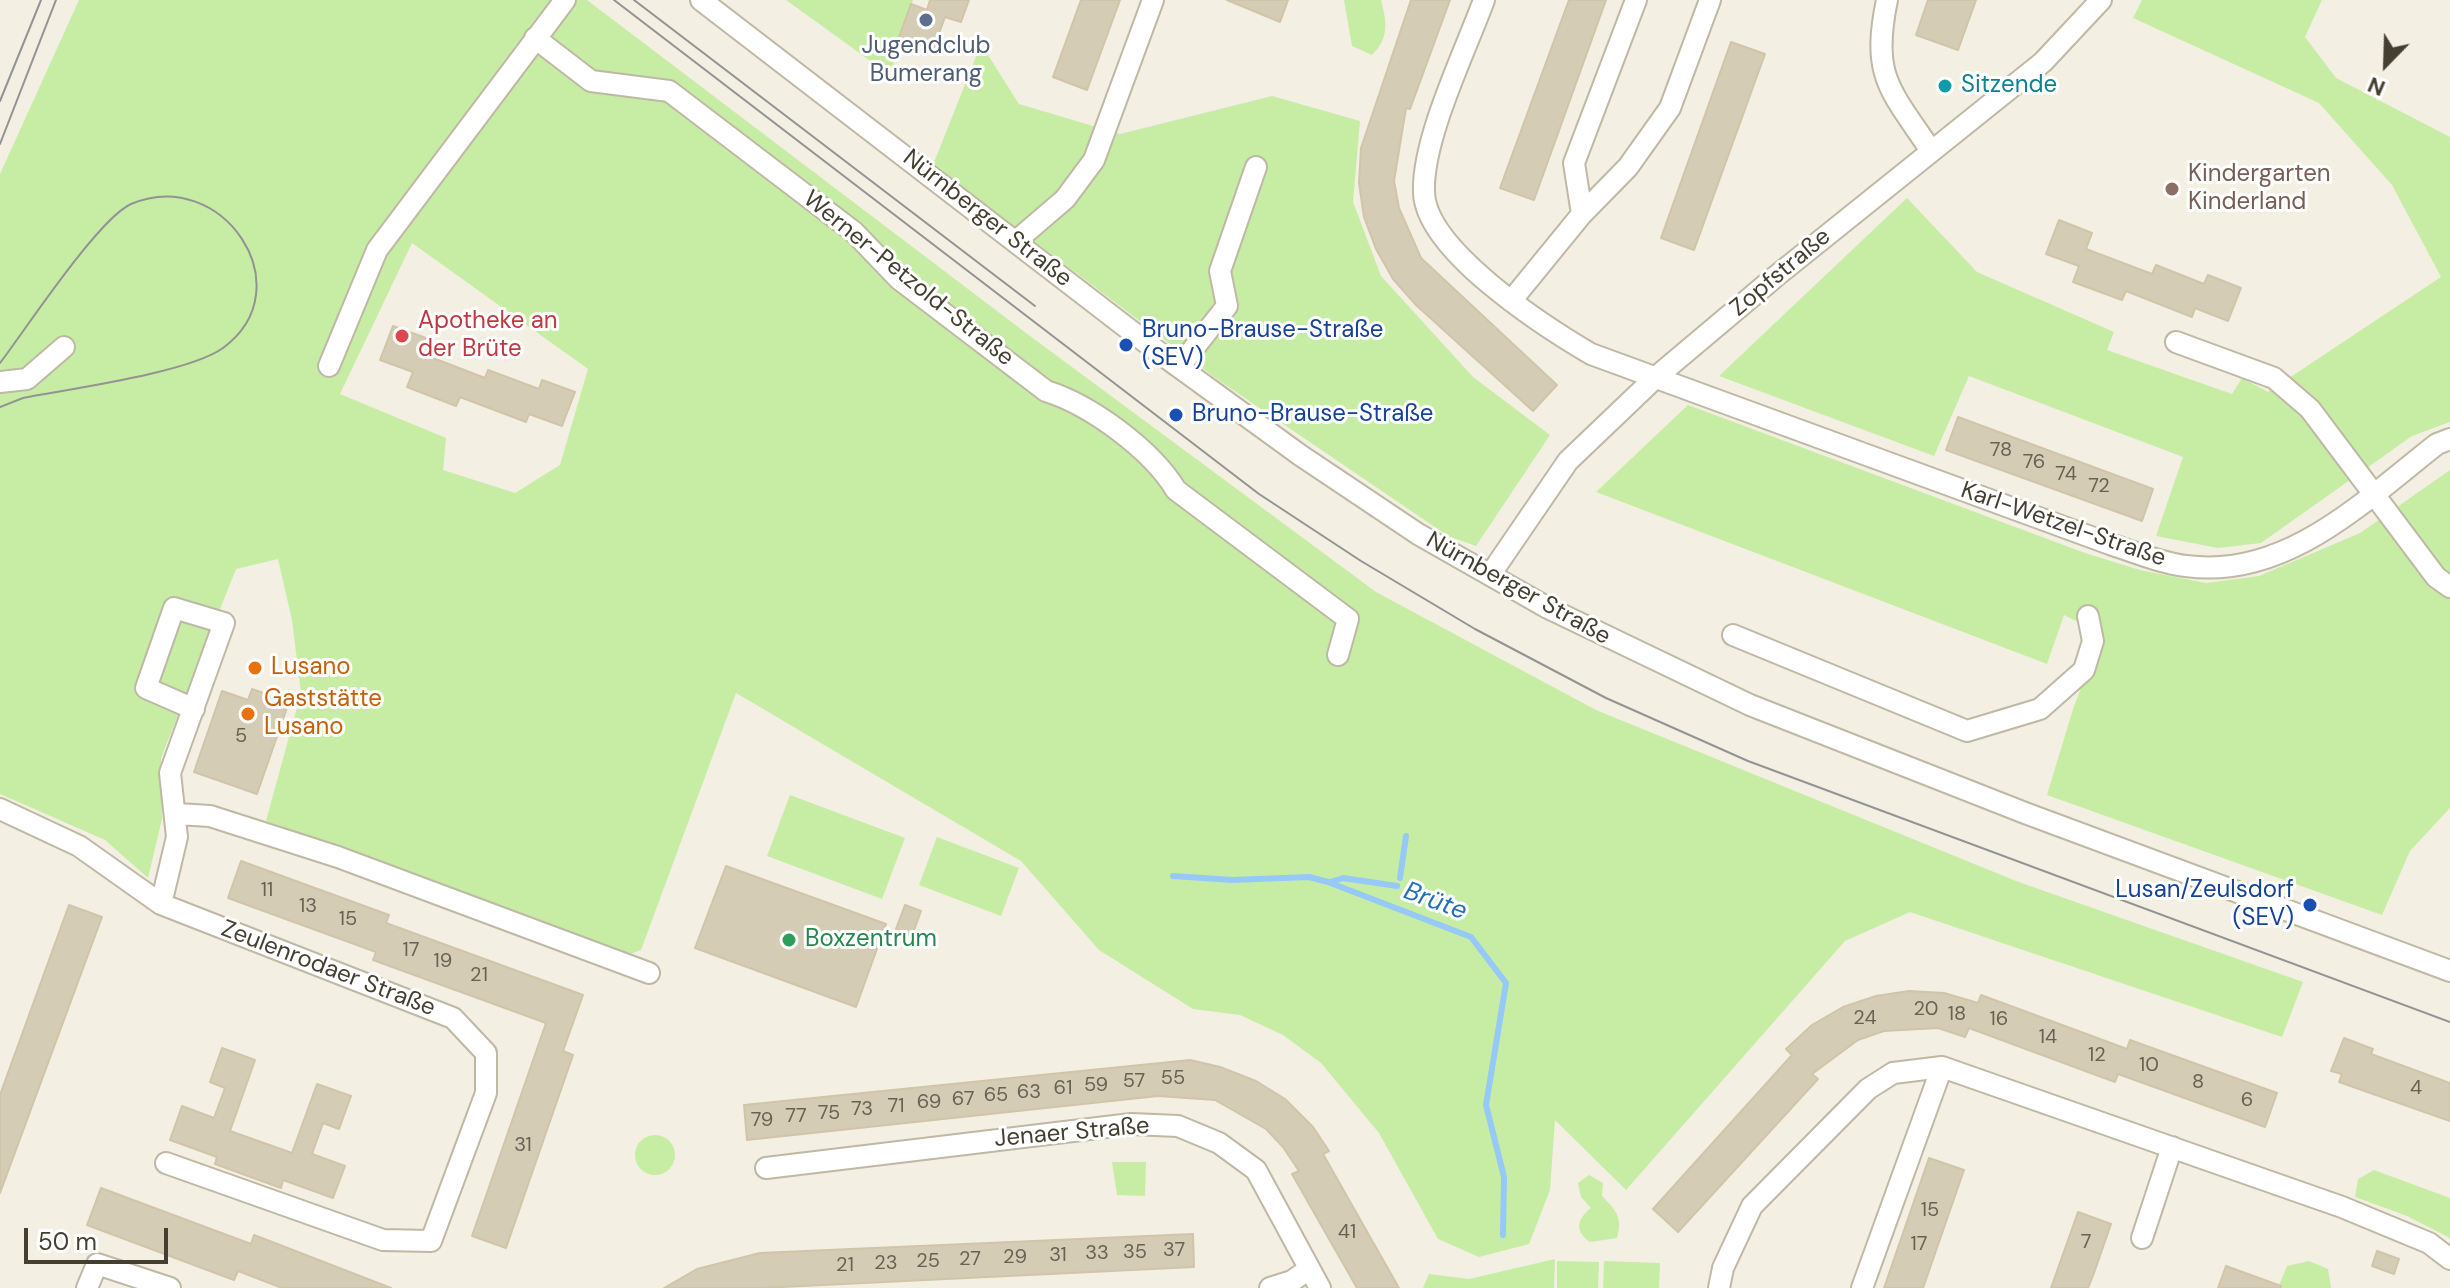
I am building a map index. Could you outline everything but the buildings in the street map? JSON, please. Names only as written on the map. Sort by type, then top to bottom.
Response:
[{"type":"street","points":[[329,366],[377,250],[565,0]]},
{"type":"street","name":"Nürnberger Straße","points":[[701,0],[1179,367],[1343,484],[1490,575],[1616,644],[1750,705],[2025,813],[2450,971]]},
{"type":"street","points":[[1016,241],[1065,199],[1094,160],[1153,0]]},
{"type":"street","name":"Karl-Wetzel-Straße","points":[[1484,0],[1429,151],[1423,196],[1433,223],[1448,244],[1536,322],[1591,354],[2110,544],[2186,566],[2224,567],[2262,562],[2298,546],[2437,444],[2450,439]]},
{"type":"street","points":[[1582,214],[1574,163],[1636,0]]},
{"type":"street","points":[[1511,301],[1582,214],[1628,167],[1670,108],[1710,0]]},
{"type":"street","points":[[1887,0],[1878,47],[1887,85],[1931,151]]},
{"type":"street","name":"Zopfstraße","points":[[1490,575],[1568,461],[1655,378],[2043,62],[2101,0]]},
{"type":"street","name":"Werner-Petzold-Straße","points":[[535,38],[591,81],[669,91],[854,232],[899,279],[1046,391],[1074,400],[1161,466],[1176,490],[1348,619],[1338,655]]},
{"type":"street","points":[[1179,367],[1227,306],[1220,271],[1256,167]]},
{"type":"street","points":[[2176,342],[2274,378],[2310,409],[2436,577],[2450,587]]},
{"type":"street","points":[[0,382],[27,379],[64,347]]},
{"type":"street","points":[[161,904],[177,837],[177,814],[170,773],[194,709],[224,623],[174,608],[146,688],[194,709]]},
{"type":"street","points":[[1733,635],[1967,731],[2040,709],[2084,670],[2093,641],[2088,616]]},
{"type":"street","name":"Zeulenrodaer Straße","points":[[0,809],[79,846],[161,904],[453,1018],[486,1053],[486,1093],[431,1241],[383,1240],[166,1163]]},
{"type":"street","points":[[177,814],[210,816],[338,857],[649,973]]},
{"type":"street","points":[[1862,1288],[1942,1067]]},
{"type":"street","points":[[1719,1288],[1723,1268],[1752,1206],[1868,1089],[1893,1073],[1942,1067],[2342,1207],[2429,1243],[2450,1259]]},
{"type":"street","name":"Jenaer Straße","points":[[766,1168],[1131,1124],[1178,1126],[1219,1143],[1256,1170],[1320,1288]]},
{"type":"street","points":[[2142,1238],[2172,1147]]},
{"type":"street","points":[[87,1288],[97,1264],[170,1288]]},
{"type":"street","points":[[1272,1288],[1309,1269]]},
{"type":"green space","points":[[79,0],[587,0],[1026,333],[1376,592],[1596,710],[2016,881],[2303,982],[2282,1037],[1910,912],[1845,941],[1626,1190],[1555,1120],[1550,1190],[1529,1244],[1479,1257],[1438,1239],[1379,1133],[1321,1063],[1283,1035],[1240,1015],[1193,1009],[1099,950],[1021,861],[736,693],[641,950],[630,954],[266,821],[301,693],[292,620],[278,559],[236,569],[161,758],[162,819],[148,878],[105,840],[0,794],[0,174]],"holes":[[[412,243],[588,369],[560,465],[515,493],[443,470],[446,438],[340,394]]]},
{"type":"green space","points":[[786,0],[913,0],[890,75]]},
{"type":"green space","points":[[1344,0],[1381,0],[1385,30],[1378,49],[1372,55],[1352,46]]},
{"type":"green space","points":[[2142,0],[2322,0],[2305,37],[2336,78],[2450,137],[2450,422],[2412,436],[2261,543],[2218,548],[2156,536],[2183,457],[1969,376],[1934,456],[1719,376],[1907,198],[1977,272],[2114,332],[2107,350],[2232,394],[2242,378],[2268,392],[2441,277],[2392,185],[2319,103],[2133,18]]},
{"type":"green space","points":[[981,44],[1019,104],[1120,134],[1272,96],[1360,121],[1353,202],[1381,276],[1473,377],[1550,435],[1476,546],[1448,536],[1214,377],[933,165]]},
{"type":"green space","points":[[1688,405],[2085,553],[2140,570],[2206,583],[2259,576],[2360,533],[2450,470],[2450,808],[2410,851],[2382,915],[2047,795],[2073,709],[2102,634],[2064,615],[2047,664],[1596,492]]},
{"type":"green space","points":[[790,795],[905,838],[882,899],[767,856]]},
{"type":"green space","points":[[937,837],[1019,868],[1001,916],[919,885]]},
{"type":"green space","points":[[655,1135],[669,1141],[675,1155],[669,1169],[655,1175],[641,1169],[635,1155],[641,1141]]},
{"type":"green space","points":[[1112,1162],[1146,1162],[1145,1196],[1117,1195]]},
{"type":"green space","points":[[2374,1170],[2450,1198],[2450,1238],[2407,1216],[2355,1197],[2358,1179]]},
{"type":"green space","points":[[1589,1175],[1603,1183],[1602,1196],[1619,1220],[1617,1238],[1590,1242],[1581,1234],[1580,1221],[1591,1208],[1581,1197],[1578,1183]]},
{"type":"green space","points":[[1555,1259],[1554,1288],[1423,1288],[1429,1274],[1469,1279]]},
{"type":"green space","points":[[1557,1261],[1599,1262],[1598,1288],[1557,1288]]},
{"type":"green space","points":[[1604,1261],[1660,1263],[1659,1288],[1603,1288]]},
{"type":"green space","points":[[2309,1261],[2328,1269],[2331,1288],[2278,1288],[2287,1266]]},
{"type":"waterway","points":[[1400,878],[1406,836]]},
{"type":"waterway","name":"Brüte","points":[[1173,876],[1232,880],[1309,877],[1471,937],[1506,983],[1486,1105],[1504,1177],[1503,1235]]},
{"type":"waterway","points":[[1330,882],[1343,878],[1397,886]]},
{"type":"tram line","points":[[0,101],[41,0]]},
{"type":"tram line","points":[[0,144],[56,0]]},
{"type":"tram line","points":[[614,0],[1259,494],[1361,561],[1475,629],[1606,698],[1748,761],[2450,1022]]},
{"type":"tram line","points":[[634,0],[1035,306]]},
{"type":"tram line","points":[[0,363],[100,230],[131,204],[164,197],[195,202],[222,217],[242,239],[254,266],[256,295],[246,323],[223,348],[183,365],[23,398],[0,407]]},
{"type":"place","name":"Jugendclub Bumerang","points":[[926,20]]},
{"type":"place","name":"Sitzende","points":[[1945,86]]},
{"type":"place","name":"Kindergarten Kinderland","points":[[2172,189]]},
{"type":"place","name":"Apotheke an der Brüte","points":[[402,336]]},
{"type":"place","name":"Bruno-Brause-Straße (SEV)","points":[[1126,345]]},
{"type":"place","name":"Bruno-Brause-Straße","points":[[1176,415]]},
{"type":"place","name":"Lusano","points":[[255,668]]},
{"type":"place","name":"Gaststätte Lusano","points":[[248,714]]},
{"type":"place","name":"Lusan/Zeulsdorf (SEV)","points":[[2310,905]]},
{"type":"place","name":"Boxzentrum","points":[[789,940]]}]
